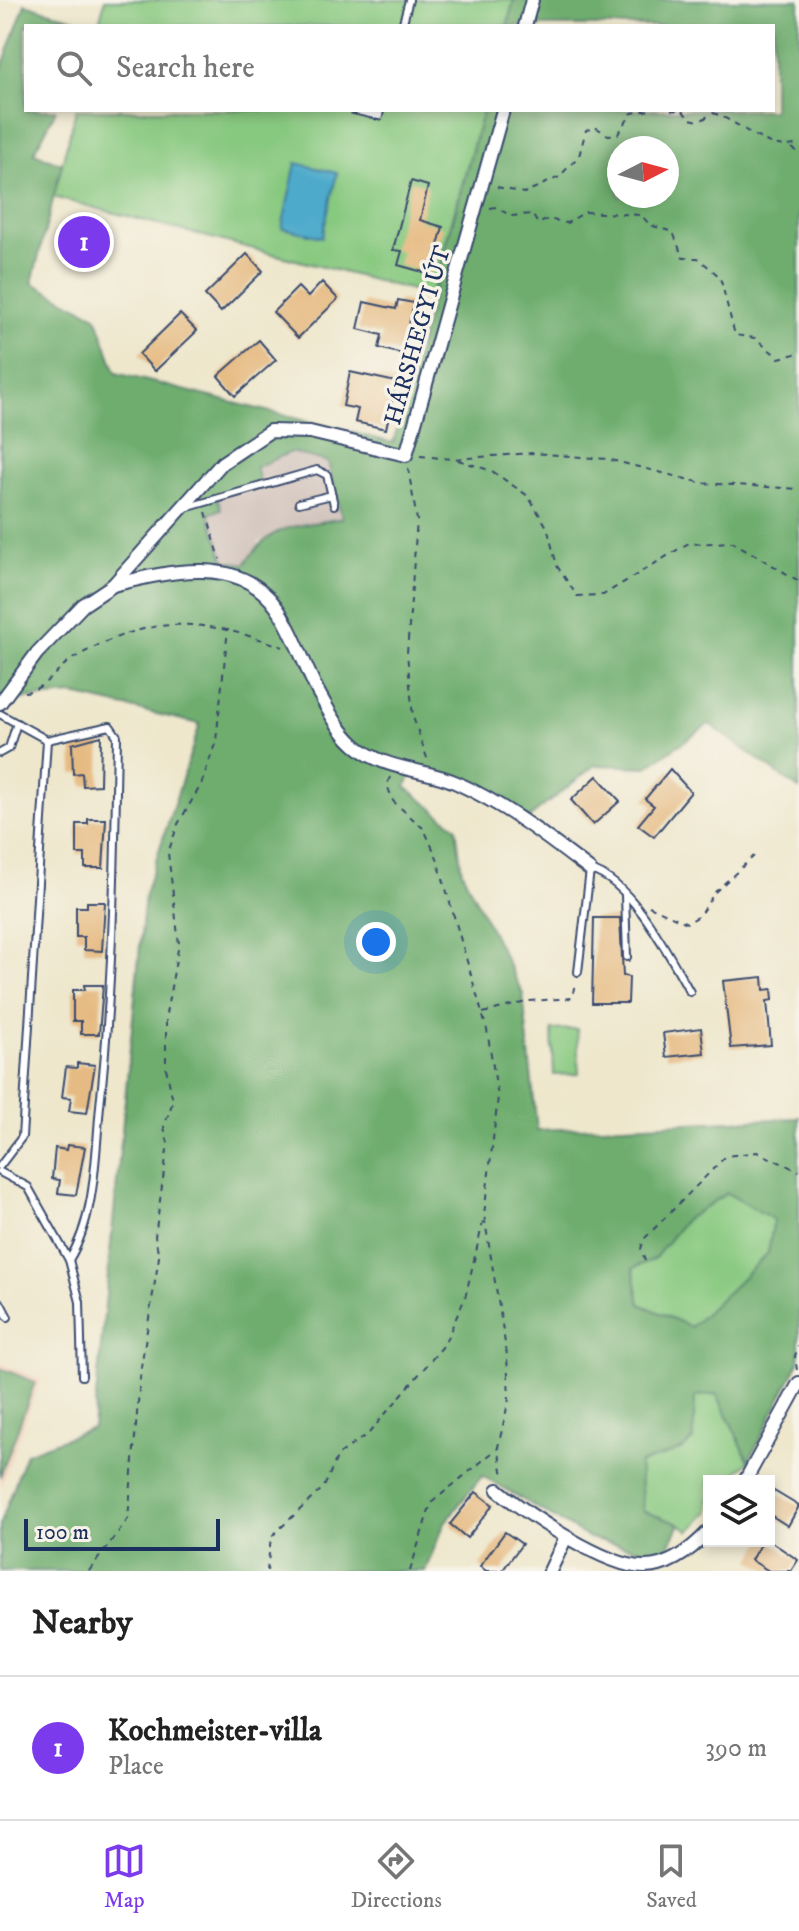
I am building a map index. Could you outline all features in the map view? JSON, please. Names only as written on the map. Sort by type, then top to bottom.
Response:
[{"type":"street","points":[[526,24],[532,0]]},
{"type":"street","name":"HÁRSHEGYI ÚT","points":[[2,699],[37,653],[83,605],[113,585],[222,463],[270,431],[310,432],[406,455],[502,112]]},
{"type":"street","name":"HÁRSHEGYI ÚT","points":[[113,585],[168,572],[224,573],[269,597],[286,622],[301,659],[329,711],[355,745],[394,767],[456,782],[525,821],[590,870]]},
{"type":"street","points":[[748,1475],[799,1380]]},
{"type":"street","points":[[501,1484],[534,1519],[566,1537],[645,1567],[675,1559],[703,1536]]},
{"type":"street","points":[[550,1571],[566,1537]]},
{"type":"lane","points":[[403,24],[409,0]]},
{"type":"lane","points":[[362,112],[379,116],[380,112]]},
{"type":"lane","points":[[185,508],[317,470],[327,475],[334,505]]},
{"type":"lane","points":[[299,503],[332,495]]},
{"type":"lane","points":[[0,714],[47,740],[110,726],[117,736],[112,987],[94,1176],[85,1221],[69,1260]]},
{"type":"lane","points":[[0,753],[9,748],[17,723]]},
{"type":"lane","points":[[47,740],[22,1137],[0,1169],[28,1187],[69,1260],[80,1302],[82,1376]]},
{"type":"lane","points":[[578,972],[590,870],[600,872],[637,908],[690,992]]},
{"type":"lane","points":[[625,895],[627,957]]},
{"type":"lane","points":[[0,1302],[8,1317]]},
{"type":"path","points":[[483,184],[524,193],[568,169],[579,156],[586,130],[597,128],[608,135],[618,134],[632,113],[638,112]]},
{"type":"path","points":[[676,112],[700,121],[713,113],[732,119],[758,140],[792,147],[799,153]]},
{"type":"path","points":[[792,147],[799,143]]},
{"type":"path","points":[[476,210],[496,207],[511,216],[532,214],[538,224],[548,219],[567,223],[585,212],[641,215],[650,225],[673,232],[683,258],[698,258],[720,277],[735,335],[755,338],[779,358],[799,353]]},
{"type":"path","points":[[432,775],[413,717],[407,653],[417,520],[406,455],[453,459],[533,453],[592,458],[702,483],[799,489]]},
{"type":"path","points":[[453,459],[492,471],[528,496],[547,527],[557,566],[577,596],[603,595],[687,544],[733,542],[799,581]]},
{"type":"path","points":[[203,503],[224,573]]},
{"type":"path","points":[[2,699],[36,691],[70,660],[103,643],[146,629],[182,622],[228,629],[286,648],[301,659]]},
{"type":"path","points":[[89,1571],[128,1519],[141,1367],[159,1257],[155,1236],[168,1143],[164,1127],[173,1101],[166,1068],[166,1014],[179,944],[168,853],[178,824],[201,785],[216,741],[228,629]]},
{"type":"path","points":[[267,1571],[271,1537],[324,1487],[338,1455],[369,1433],[444,1345],[465,1298],[484,1215],[498,1097],[482,1013],[437,858],[424,829],[393,801],[387,785],[394,767]]},
{"type":"path","points":[[637,908],[660,908],[672,919],[687,923],[699,916],[715,892],[754,856]]},
{"type":"path","points":[[482,1013],[530,1001],[572,998],[578,972]]},
{"type":"path","points":[[645,1261],[641,1249],[644,1239],[726,1156],[757,1152],[799,1171]]},
{"type":"path","points":[[484,1215],[507,1355],[509,1399],[498,1447],[501,1484]]},
{"type":"path","points":[[799,1344],[795,1356],[799,1380]]},
{"type":"path","points":[[410,1571],[431,1503],[498,1447]]},
{"type":"shaded area","points":[[291,452],[329,462],[342,519],[294,525],[260,541],[245,564],[225,562],[209,513],[221,509],[217,496],[260,481],[255,468]]},
{"type":"shaded area","points":[[0,1363],[41,1379],[0,1489]]},
{"type":"green space","points":[[105,0],[514,0],[508,24],[99,24]]},
{"type":"green space","points":[[514,0],[799,0],[799,789],[709,724],[647,767],[595,765],[525,821],[456,782],[412,772],[406,787],[456,827],[462,872],[523,994],[537,1130],[798,1118],[799,1115],[799,1362],[749,1461],[717,1394],[695,1396],[693,1440],[683,1449],[639,1464],[643,1511],[680,1524],[664,1555],[589,1538],[482,1476],[445,1522],[425,1571],[0,1571],[0,1525],[26,1453],[93,1428],[145,894],[200,724],[74,695],[7,700],[0,697],[0,73],[25,4],[77,20],[76,24],[24,24],[24,112],[55,112],[34,153],[62,164],[32,283],[96,316],[116,373],[393,443],[482,112],[775,112],[775,24],[508,24]],"holes":[[[291,452],[328,462],[342,518],[299,525],[276,533],[245,564],[225,561],[209,514],[221,509],[217,496],[260,481],[256,467]],[[727,1193],[774,1220],[768,1253],[691,1327],[640,1304],[633,1268],[654,1259],[685,1220]]]},
{"type":"green space","points":[[75,112],[482,112],[431,295],[53,197]]},
{"type":"green space","points":[[577,1029],[579,1074],[554,1075],[552,1030]]},
{"type":"green space","points":[[727,1193],[774,1219],[768,1253],[691,1328],[640,1305],[633,1268],[654,1259],[685,1220]]},
{"type":"green space","points":[[0,1368],[35,1382],[0,1477]]},
{"type":"green space","points":[[717,1394],[749,1461],[734,1475],[703,1475],[703,1517],[690,1531],[680,1524],[643,1511],[639,1464],[683,1449],[695,1396]]},
{"type":"water","points":[[296,163],[337,173],[322,237],[282,228]]},
{"type":"building","points":[[411,181],[428,186],[420,220],[443,227],[430,274],[398,265],[402,251],[393,250]]},
{"type":"building","points":[[69,225],[106,237],[99,259],[90,256],[88,261],[70,255],[71,250],[62,247]]},
{"type":"building","points":[[247,254],[263,271],[221,312],[205,295]]},
{"type":"building","points":[[322,282],[338,299],[298,338],[273,312],[298,287],[308,297]]},
{"type":"building","points":[[398,300],[414,303],[402,354],[379,348],[382,335],[358,329],[364,302],[396,309]]},
{"type":"building","points":[[180,314],[197,331],[155,371],[139,354]]},
{"type":"building","points":[[259,340],[276,360],[235,396],[218,376]]},
{"type":"building","points":[[350,372],[396,382],[386,429],[355,422],[358,409],[343,406]]},
{"type":"building","points":[[101,736],[100,785],[83,786],[82,773],[73,774],[72,744]]},
{"type":"building","points":[[670,769],[691,792],[654,837],[638,825],[654,806],[645,799]]},
{"type":"building","points":[[597,776],[620,801],[593,825],[571,800]]},
{"type":"building","points":[[88,819],[106,819],[103,868],[85,868],[85,854],[77,854],[77,824],[88,824]]},
{"type":"building","points":[[87,902],[105,902],[102,951],[84,950],[84,937],[76,937],[76,907],[87,907]]},
{"type":"building","points":[[594,918],[620,918],[623,976],[629,977],[628,1003],[592,1003]]},
{"type":"building","points":[[763,977],[764,990],[772,989],[773,1000],[767,1001],[771,1045],[731,1048],[723,981]]},
{"type":"building","points":[[84,985],[103,985],[99,1034],[81,1034],[81,1021],[73,1021],[73,990],[85,990]]},
{"type":"building","points":[[701,1028],[704,1053],[666,1057],[663,1033]]},
{"type":"building","points":[[77,1063],[95,1065],[87,1113],[69,1111],[71,1098],[62,1097],[66,1067],[77,1068]]},
{"type":"building","points":[[67,1145],[85,1147],[76,1195],[58,1193],[60,1180],[52,1179],[55,1148],[66,1150]]},
{"type":"building","points":[[476,1492],[493,1505],[467,1538],[450,1524]]},
{"type":"building","points":[[775,1492],[799,1506],[788,1526],[775,1518]]},
{"type":"building","points":[[505,1532],[522,1544],[502,1571],[486,1571],[480,1566]]},
{"type":"building","points":[[775,1544],[798,1560],[791,1571],[769,1571],[751,1560],[759,1547],[775,1547]]},
{"type":"place","name":"Kochmeister-villa","points":[[84,242]]}]
